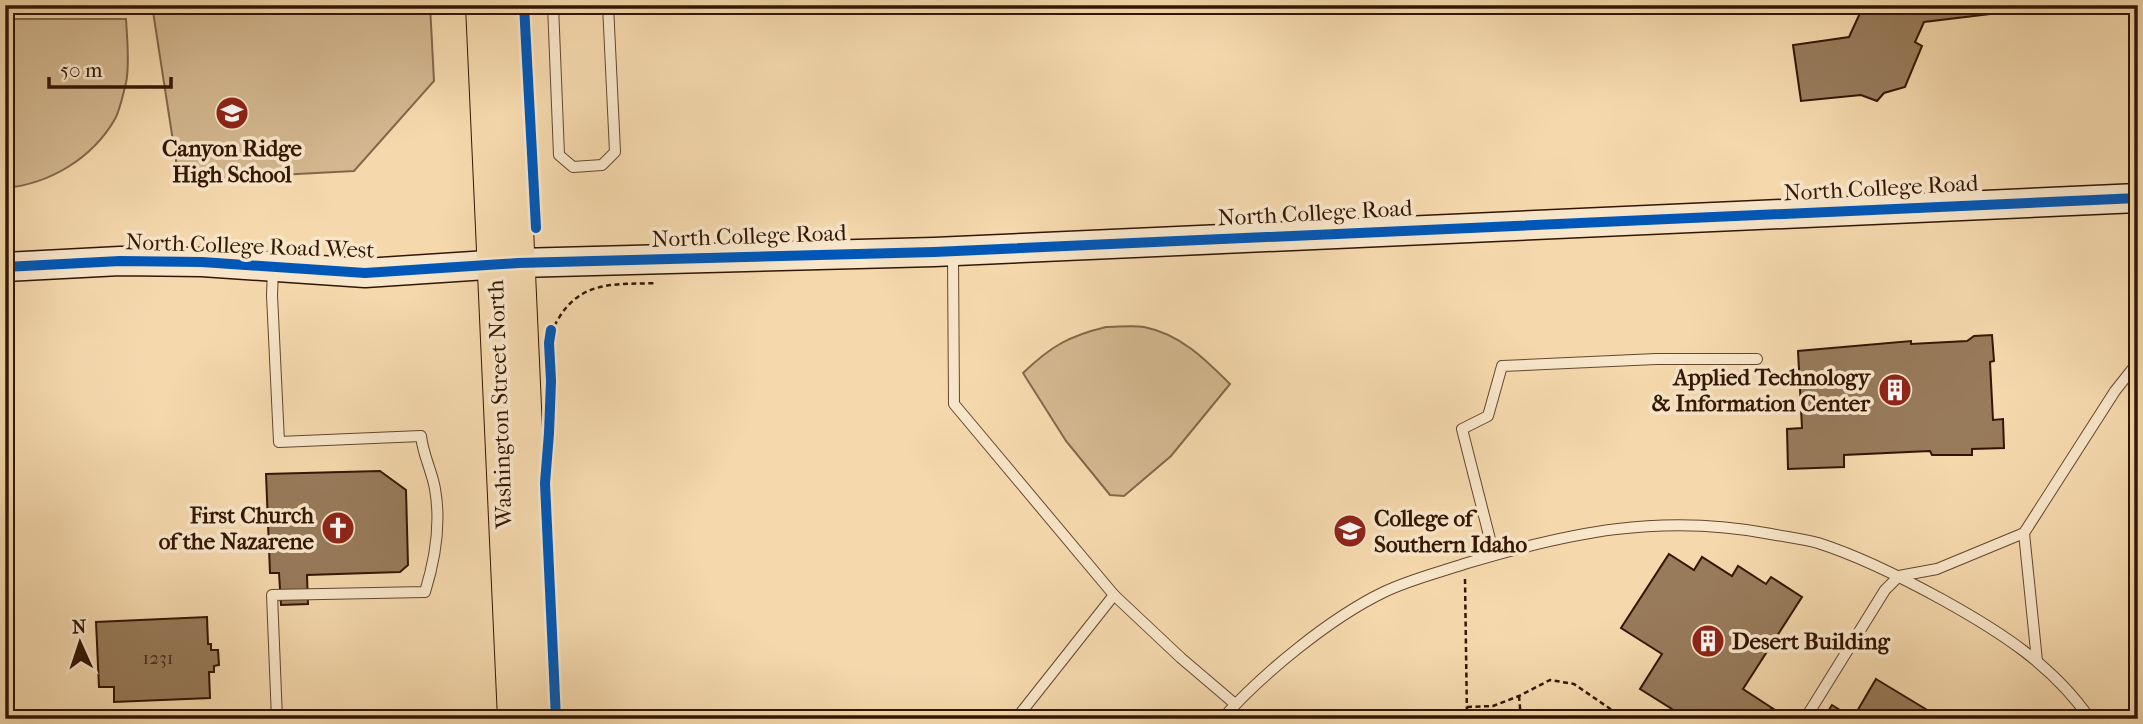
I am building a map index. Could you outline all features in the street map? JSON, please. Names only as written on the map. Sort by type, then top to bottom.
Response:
[{"type":"main road","name":"Washington Street North","points":[[481,5],[506,264],[540,719]]},
{"type":"main road","name":"Washington Street North","points":[[508,5],[506,264],[513,719]]},
{"type":"street","name":"North College Road","points":[[506,264],[953,250],[2138,198]]},
{"type":"street","name":"North College Road West","points":[[5,267],[120,261],[202,262],[365,273],[506,264]]},
{"type":"lane","points":[[552,5],[559,155],[573,167],[602,165],[615,152],[608,5]]},
{"type":"lane","points":[[953,250],[954,404],[1114,595],[1181,658],[1236,704]]},
{"type":"lane","points":[[273,266],[279,442],[421,436],[423,454],[435,489],[436,540],[425,593],[272,595],[277,719]]},
{"type":"lane","points":[[1494,555],[1462,429],[1488,416],[1502,366],[1656,359],[1758,359]]},
{"type":"lane","points":[[1805,719],[1885,590],[1899,576],[1937,569],[2024,533],[2115,391],[2138,362]]},
{"type":"lane","points":[[1222,719],[1299,647],[1366,601],[1386,591],[1553,538],[1604,529],[1678,524],[1741,528],[1816,542],[1899,576],[1991,627],[2037,661],[2076,699],[2090,719]]},
{"type":"lane","points":[[2024,533],[2037,661]]},
{"type":"lane","points":[[1016,719],[1114,595]]},
{"type":"path","points":[[551,330],[574,297],[587,291],[611,285],[666,283]]},
{"type":"path","points":[[1465,564],[1467,719]]},
{"type":"path","points":[[1467,706],[1493,706],[1520,696],[1549,680],[1574,684],[1625,719]]},
{"type":"path","points":[[1520,696],[1521,719]]},
{"type":"shaded area","points":[[152,5],[430,5],[434,81],[354,171],[179,180]]},
{"type":"shaded area","points":[[5,19],[126,19],[128,59],[126,83],[117,115],[94,146],[68,167],[53,175],[21,186],[5,188]]},
{"type":"shaded area","points":[[1106,327],[1144,327],[1169,335],[1201,357],[1230,384],[1171,456],[1124,496],[1110,495],[1066,441],[1023,373],[1061,343]]},
{"type":"building","points":[[1861,5],[2064,5],[1924,22],[1915,42],[1922,46],[1905,87],[1884,93],[1877,101],[1861,95],[1801,101],[1793,45],[1849,37],[1861,11]]},
{"type":"building","name":"Applied Technology & Information Center","points":[[1992,335],[1994,361],[1990,362],[1993,420],[2003,419],[2004,448],[1972,449],[1972,455],[1932,455],[1930,451],[1844,455],[1844,467],[1788,469],[1787,429],[1802,428],[1798,351],[1911,341],[1911,344],[1967,341],[1974,336]]},
{"type":"building","name":"First Church of the Nazarene","points":[[380,471],[406,490],[408,565],[400,572],[307,575],[308,604],[281,605],[279,573],[270,573],[266,474]]},
{"type":"building","name":"Desert Building","points":[[1669,554],[1694,570],[1702,557],[1732,576],[1738,566],[1766,584],[1771,577],[1802,597],[1743,689],[1772,708],[1765,719],[1688,719],[1640,689],[1662,654],[1621,628]]},
{"type":"building","points":[[207,617],[208,644],[211,644],[211,650],[218,650],[219,665],[214,666],[214,672],[209,672],[210,698],[114,702],[114,687],[99,687],[96,622]]},
{"type":"building","points":[[1876,679],[1942,719],[1823,719],[1832,705],[1853,718]]},
{"type":"building","points":[[1772,708],[1790,719],[1765,719]]},
{"type":"cycle path","points":[[524,5],[536,228]]},
{"type":"cycle path","points":[[5,267],[120,261],[202,262],[365,273],[518,263],[934,252],[2138,198]]},
{"type":"cycle path","points":[[551,330],[545,483],[556,719]]},
{"type":"place","name":"Canyon Ridge High School","points":[[232,113]]},
{"type":"place","name":"Applied Technology & Information Center","points":[[1895,390]]},
{"type":"place","name":"First Church of the Nazarene","points":[[338,528]]},
{"type":"place","name":"College of Southern Idaho","points":[[1350,531]]},
{"type":"place","name":"Desert Building","points":[[1708,641]]}]
